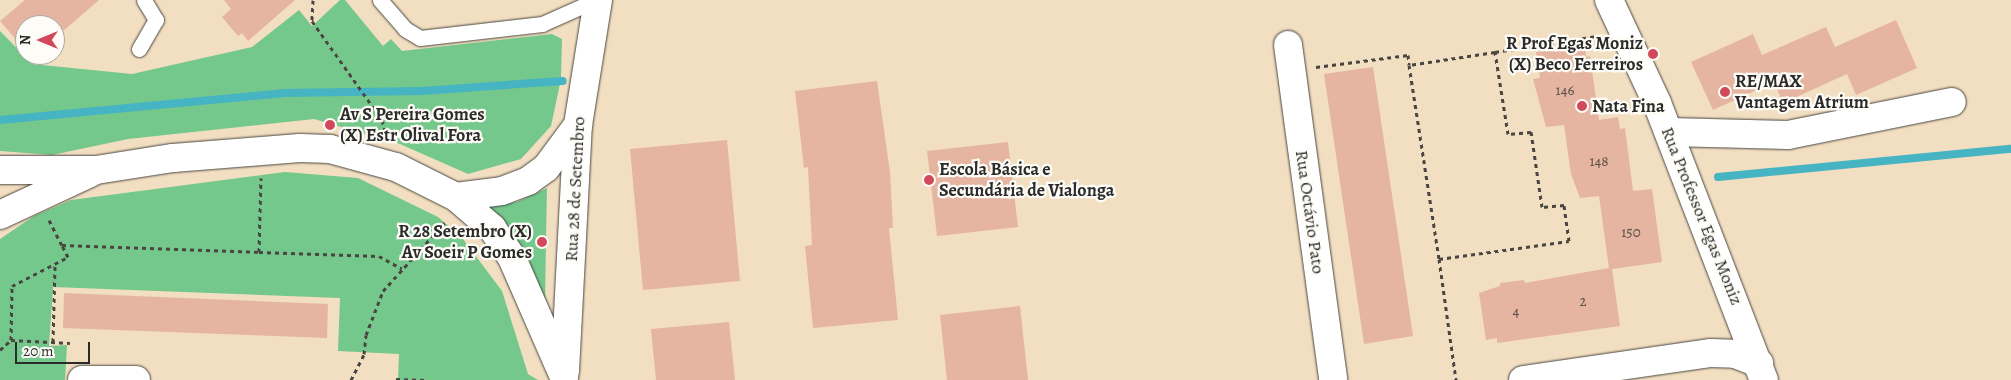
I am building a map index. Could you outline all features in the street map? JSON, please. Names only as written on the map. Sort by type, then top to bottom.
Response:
[{"type":"street","name":"Rua 28 de Setembro","points":[[564,379],[578,125],[597,0]]},
{"type":"street","name":"Rua Professor Egas Moniz","points":[[1609,0],[1669,132],[1738,302],[1756,374]]},
{"type":"street","name":"Rua Octávio Pato","points":[[1290,58],[1333,380]]},
{"type":"street","points":[[1669,132],[1788,135],[1952,102]]},
{"type":"street","points":[[451,209],[528,181],[546,168],[578,125]]},
{"type":"street","points":[[0,170],[96,170],[172,158],[300,148],[330,149],[396,167],[451,209],[492,228],[512,258],[564,379]]},
{"type":"street","points":[[0,215],[96,170]]},
{"type":"street","points":[[1710,352],[1732,326],[1738,302]]},
{"type":"street","points":[[1523,380],[1710,352],[1735,354],[1756,374]]},
{"type":"street","points":[[82,380],[136,380]]},
{"type":"lane","points":[[139,48],[156,20],[144,0]]},
{"type":"lane","points":[[389,3],[405,29],[420,38],[542,24],[597,0]]},
{"type":"path","points":[[313,0],[312,21],[382,120],[396,167]]},
{"type":"path","points":[[1409,65],[1582,41],[1621,27]]},
{"type":"path","points":[[1439,259],[1569,241],[1564,205],[1542,207],[1531,132],[1508,134],[1495,52]]},
{"type":"path","points":[[1290,58],[1408,55],[1456,380]]},
{"type":"path","points":[[259,252],[261,172]]},
{"type":"path","points":[[351,380],[364,354],[366,335],[383,291],[451,209]]},
{"type":"path","points":[[11,340],[12,286],[68,257],[48,218]]},
{"type":"path","points":[[62,244],[379,256],[402,269]]},
{"type":"path","points":[[53,342],[55,264]]},
{"type":"path","points":[[0,350],[11,340],[70,343]]},
{"type":"path","points":[[396,379],[426,380]]},
{"type":"green space","points":[[340,0],[345,0],[383,46],[391,39],[402,51],[552,34],[562,39],[561,79],[551,126],[521,159],[468,174],[400,144],[314,119],[128,139],[52,155],[0,151],[0,31],[15,46],[15,65],[42,65],[132,74],[252,47],[299,10],[312,26]]},
{"type":"green space","points":[[285,172],[358,178],[438,217],[463,239],[502,291],[528,374],[538,380],[398,380],[399,354],[338,351],[340,298],[53,287],[49,346],[67,345],[65,380],[0,380],[0,239],[34,216],[71,200]]},
{"type":"green space","points":[[547,188],[545,305],[486,206],[517,202]]},
{"type":"building","points":[[25,0],[99,0],[65,29],[65,15],[15,15],[15,38],[0,21]]},
{"type":"building","points":[[224,0],[295,0],[248,41],[242,33],[238,36],[222,17],[231,9]]},
{"type":"building","points":[[1896,20],[1917,68],[1856,95],[1847,74],[1783,103],[1774,82],[1713,110],[1691,62],[1753,34],[1762,55],[1826,27],[1835,47]]},
{"type":"building","points":[[1585,46],[1586,57],[1590,56],[1599,120],[1618,117],[1620,129],[1625,128],[1633,191],[1652,189],[1662,262],[1612,269],[1620,326],[1497,343],[1497,338],[1486,340],[1479,293],[1500,286],[1500,283],[1524,280],[1525,283],[1609,268],[1599,196],[1580,198],[1571,174],[1564,125],[1546,127],[1533,79],[1540,78],[1536,52]]},
{"type":"building","points":[[1373,67],[1413,336],[1364,344],[1324,74]]},
{"type":"building","points":[[877,81],[890,172],[893,228],[889,228],[898,320],[813,328],[805,246],[812,245],[808,167],[804,168],[795,91]]},
{"type":"building","points":[[727,140],[740,281],[643,290],[630,149]]},
{"type":"building","points":[[1008,142],[1018,227],[937,236],[927,151]]},
{"type":"building","points":[[64,293],[328,304],[327,338],[63,328]]},
{"type":"building","points":[[1020,306],[1028,380],[947,380],[940,315]]},
{"type":"building","points":[[729,322],[735,380],[656,380],[651,329]]},
{"type":"waterway","points":[[0,120],[283,93],[422,91],[563,81]]},
{"type":"waterway","points":[[1718,177],[2011,149]]},
{"type":"place","name":"R Prof Egas Moniz (X) Beco Ferreiros","points":[[1653,54]]},
{"type":"place","name":"RE/MAX Vantagem Atrium","points":[[1725,92]]},
{"type":"place","name":"Nata Fina","points":[[1582,106]]},
{"type":"place","name":"Av S Pereira Gomes (X) Estr Olival Fora","points":[[330,125]]},
{"type":"place","name":"Escola Básica e Secundária de Vialonga","points":[[929,180]]},
{"type":"place","name":"R 28 Setembro (X) Av Soeir P Gomes","points":[[542,242]]}]
